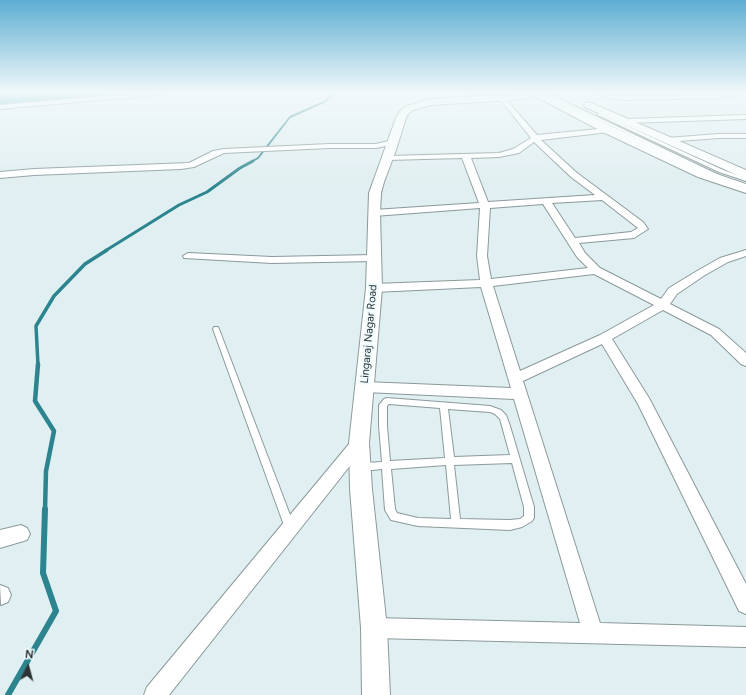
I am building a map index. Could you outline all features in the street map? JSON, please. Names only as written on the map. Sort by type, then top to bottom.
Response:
[{"type":"main road","points":[[599,124],[712,178],[746,189]]},
{"type":"main road","points":[[633,124],[746,175]]},
{"type":"street","name":"Lingaraj Nagar Road","points":[[376,695],[374,628],[359,443],[374,288],[375,193],[399,124]]},
{"type":"street","points":[[527,124],[535,138],[574,175],[640,224],[643,229],[642,232],[629,236],[572,241]]},
{"type":"street","points":[[0,175],[49,171],[181,166],[191,165],[216,153],[324,146],[376,146],[391,150],[466,157],[510,154],[535,138],[609,130]]},
{"type":"street","points":[[667,140],[718,136],[746,136]]},
{"type":"street","points":[[466,157],[485,206],[482,256],[486,283],[593,632]]},
{"type":"street","points":[[374,213],[603,197]]},
{"type":"street","points":[[546,202],[581,255],[596,270],[715,332],[746,361]]},
{"type":"street","points":[[515,379],[605,338],[663,305],[673,291],[701,273],[724,260],[746,252]]},
{"type":"street","points":[[188,256],[279,260],[374,258]]},
{"type":"street","points":[[374,288],[486,283],[596,270]]},
{"type":"street","points":[[605,338],[644,402],[740,584],[746,604]]},
{"type":"street","points":[[365,387],[520,394]]},
{"type":"street","points":[[155,695],[359,443]]},
{"type":"street","points":[[0,539],[21,534]]},
{"type":"street","points":[[374,628],[593,632],[746,637]]},
{"type":"lane","points":[[610,124],[710,172],[746,184]]},
{"type":"lane","points":[[615,124],[721,171],[746,180]]},
{"type":"lane","points":[[216,329],[290,528]]},
{"type":"lane","points":[[387,401],[444,405],[490,409],[498,412],[502,417],[529,507],[529,518],[522,523],[510,525],[418,522],[394,517],[390,510],[383,405],[387,401]]},
{"type":"lane","points":[[444,405],[456,523]]},
{"type":"lane","points":[[361,467],[450,461],[515,459]]},
{"type":"waterway","points":[[251,162],[258,158],[284,124]]},
{"type":"waterway","points":[[105,251],[179,205],[207,192],[240,168],[253,161]]},
{"type":"waterway","points":[[38,364],[36,326],[54,296],[85,264],[107,250]]},
{"type":"waterway","points":[[38,364],[35,401],[54,431],[46,471],[45,510]]},
{"type":"waterway","points":[[8,695],[56,611],[43,573],[45,509]]}]
